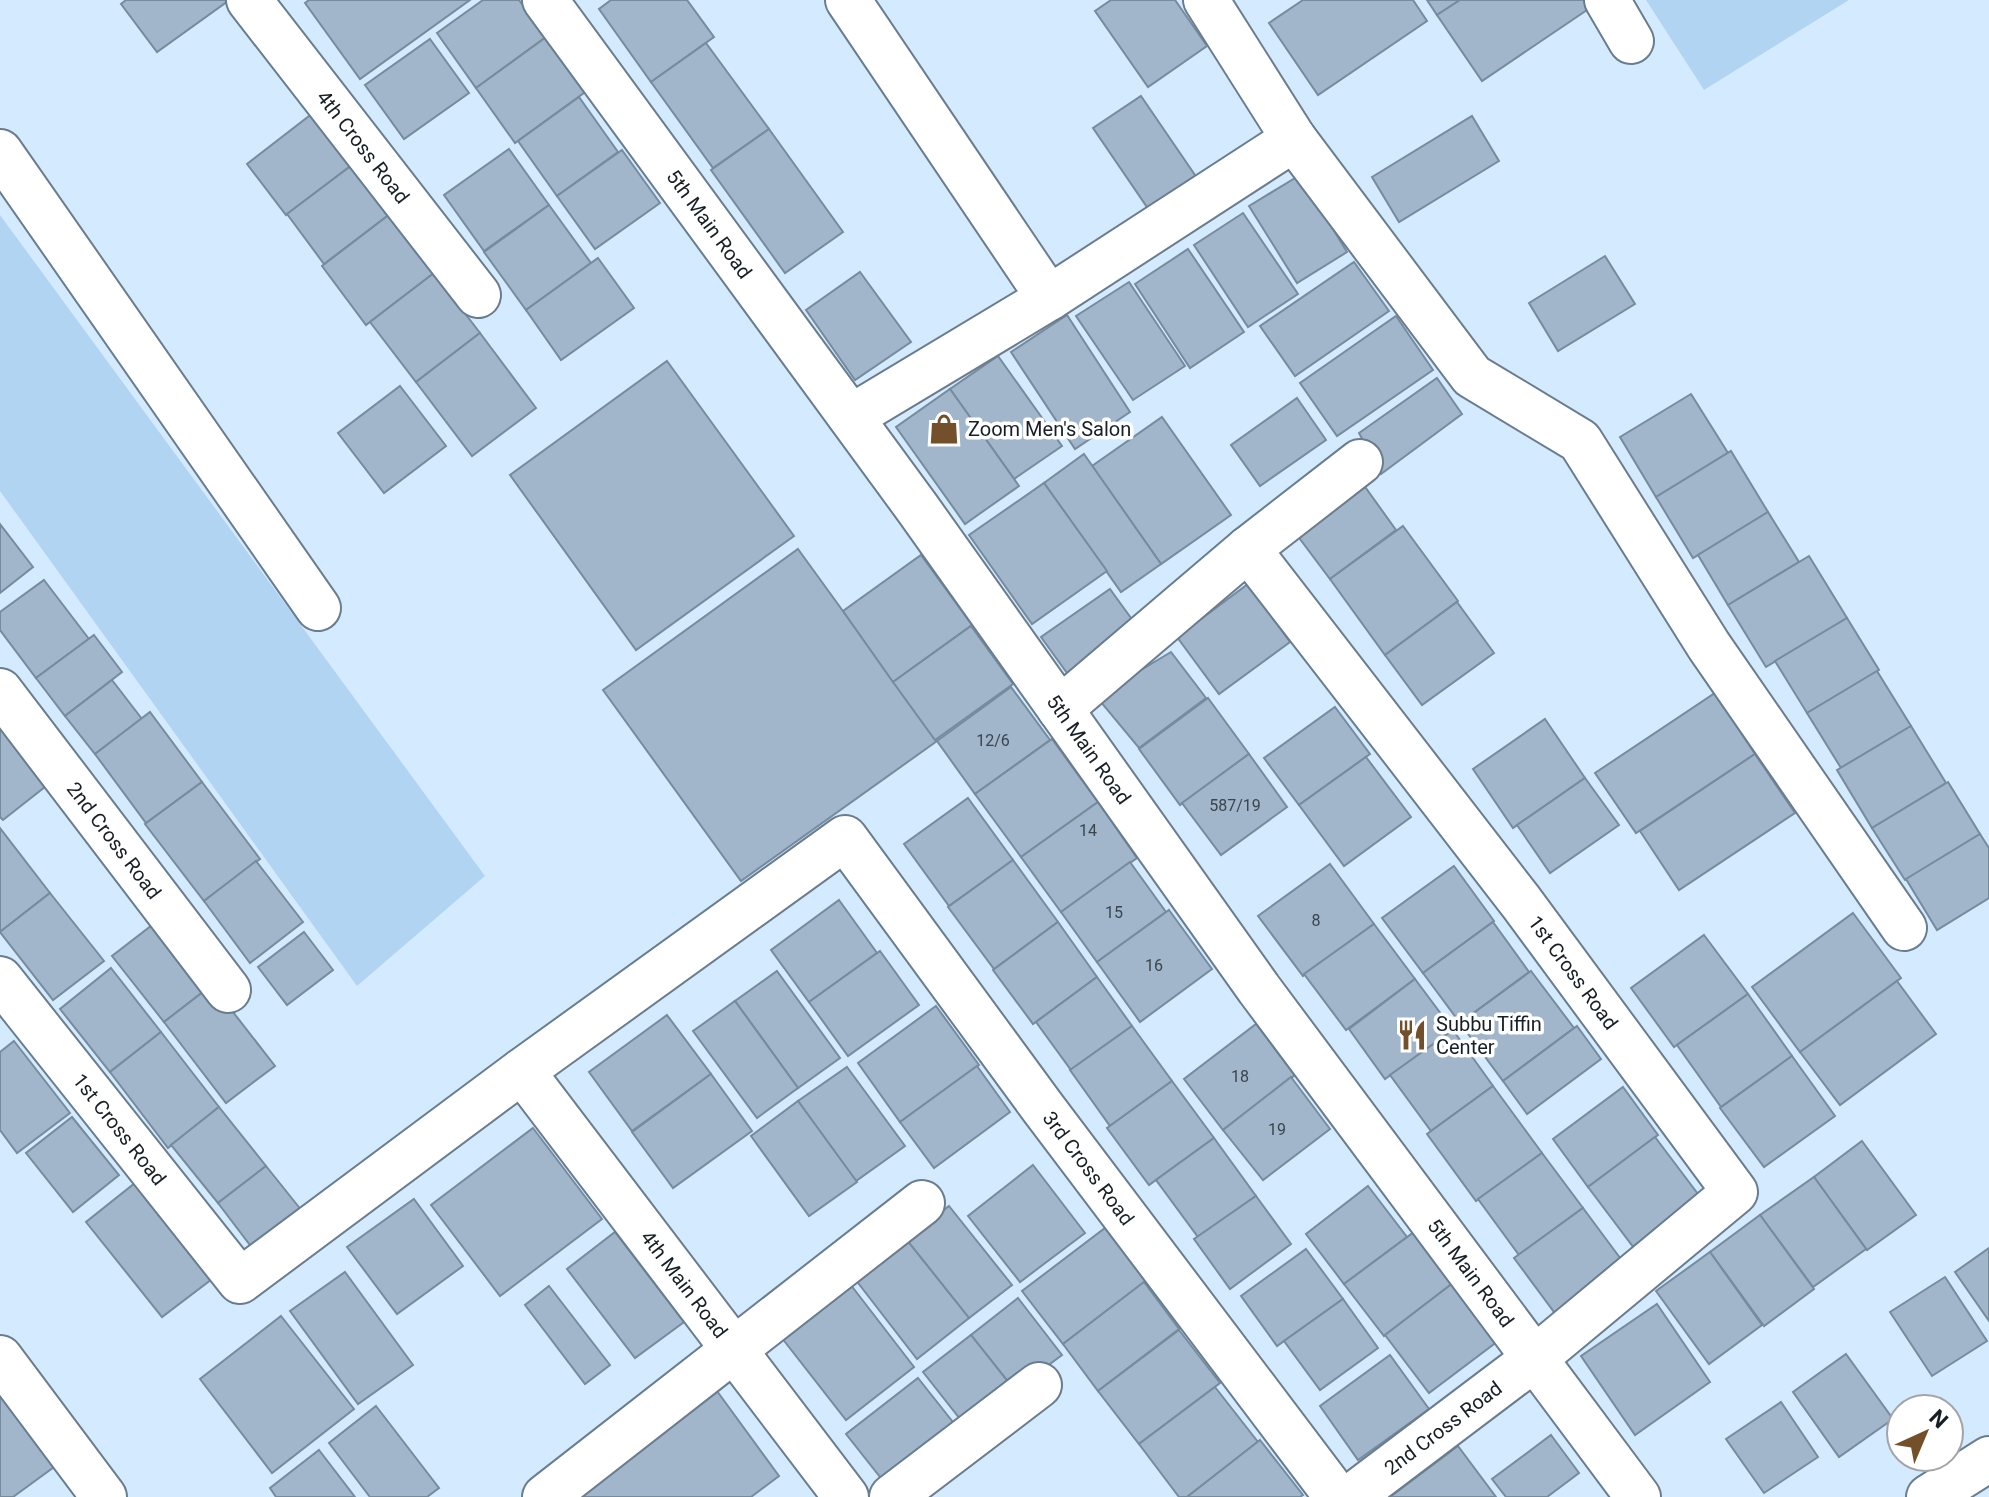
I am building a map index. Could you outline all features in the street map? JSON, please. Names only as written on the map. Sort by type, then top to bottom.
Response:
[{"type":"street","name":"4th Cross Road","points":[[249,0],[478,295]]},
{"type":"street","name":"5th Main Road","points":[[545,0],[851,417],[1259,989],[1638,1497]]},
{"type":"street","points":[[848,0],[1049,298]]},
{"type":"street","points":[[1206,0],[1294,139],[1472,376],[1580,441],[1709,646],[1904,928]]},
{"type":"street","points":[[1607,0],[1631,41]]},
{"type":"street","points":[[851,417],[1049,298],[1294,139]]},
{"type":"street","points":[[0,152],[318,608]]},
{"type":"street","points":[[1060,709],[1248,549],[1360,462]]},
{"type":"street","name":"1st Cross Road","points":[[1248,549],[1521,902],[1735,1192],[1535,1358]]},
{"type":"street","name":"2nd Cross Road","points":[[0,691],[228,990]]},
{"type":"street","name":"3rd Cross Road","points":[[522,1071],[845,838],[1043,1108],[1337,1497]]},
{"type":"street","name":"1st Cross Road","points":[[0,979],[240,1281],[522,1071]]},
{"type":"street","name":"4th Main Road","points":[[522,1071],[846,1497]]},
{"type":"street","points":[[545,1497],[922,1203]]},
{"type":"street","points":[[0,1358],[104,1497]]},
{"type":"street","name":"2nd Cross Road","points":[[1351,1497],[1535,1358]]},
{"type":"street","points":[[892,1497],[1039,1385]]},
{"type":"street","points":[[1929,1497],[1989,1459]]},
{"type":"shaded area","points":[[1646,0],[1849,0],[1704,90]]},
{"type":"shaded area","points":[[0,215],[485,876],[357,986],[0,491]]},
{"type":"building","points":[[126,0],[228,1],[157,52],[121,4]]},
{"type":"building","points":[[309,0],[470,0],[360,79],[305,3]]},
{"type":"building","points":[[483,0],[519,0],[546,37],[476,88],[437,33]]},
{"type":"building","points":[[611,0],[687,0],[714,37],[651,82],[599,9]]},
{"type":"building","points":[[1111,0],[1175,0],[1207,46],[1148,87],[1095,11]]},
{"type":"building","points":[[1303,0],[1413,0],[1427,21],[1318,95],[1269,23]]},
{"type":"building","points":[[1427,0],[1460,0],[1437,15]]},
{"type":"building","points":[[1460,0],[1585,0],[1590,8],[1482,81],[1437,15]]},
{"type":"building","points":[[549,35],[588,90],[515,143],[476,88]]},
{"type":"building","points":[[430,39],[469,93],[404,139],[365,85]]},
{"type":"building","points":[[706,43],[769,129],[713,168],[651,82]]},
{"type":"building","points":[[1141,96],[1197,178],[1149,210],[1093,128]]},
{"type":"building","points":[[579,97],[618,152],[557,196],[518,141]]},
{"type":"building","points":[[313,113],[352,165],[286,215],[247,164]]},
{"type":"building","points":[[1472,116],[1499,161],[1399,222],[1372,177]]},
{"type":"building","points":[[769,129],[843,232],[785,273],[711,170]]},
{"type":"building","points":[[509,149],[549,205],[484,251],[444,195]]},
{"type":"building","points":[[622,150],[660,203],[595,249],[557,196]]},
{"type":"building","points":[[352,165],[390,214],[324,264],[287,214]]},
{"type":"building","points":[[1300,175],[1347,252],[1297,283],[1249,206]]},
{"type":"building","points":[[549,205],[591,263],[526,310],[484,252]]},
{"type":"building","points":[[1243,213],[1298,294],[1248,327],[1194,245]]},
{"type":"building","points":[[390,214],[434,273],[366,325],[322,266]]},
{"type":"building","points":[[1188,249],[1244,332],[1190,368],[1135,284]]},
{"type":"building","points":[[1605,256],[1635,304],[1558,351],[1529,303]]},
{"type":"building","points":[[598,258],[634,308],[561,360],[526,310]]},
{"type":"building","points":[[1354,262],[1389,311],[1295,376],[1260,326]]},
{"type":"building","points":[[860,272],[911,342],[855,380],[806,310]]},
{"type":"building","points":[[434,273],[480,333],[416,382],[370,322]]},
{"type":"building","points":[[1129,282],[1185,366],[1133,400],[1076,316]]},
{"type":"building","points":[[1067,315],[1130,412],[1075,449],[1011,352]]},
{"type":"building","points":[[1396,316],[1433,370],[1337,436],[1300,383]]},
{"type":"building","points":[[480,333],[536,408],[472,456],[416,382]]},
{"type":"building","points":[[998,356],[1062,446],[1014,479],[950,389]]},
{"type":"building","points":[[667,361],[794,536],[636,650],[510,475]]},
{"type":"building","points":[[1437,378],[1462,414],[1381,474],[1359,433]]},
{"type":"building","points":[[400,386],[446,446],[384,493],[338,433]]},
{"type":"building","points":[[950,389],[1019,486],[965,524],[896,427]]},
{"type":"building","points":[[1691,394],[1728,453],[1656,497],[1620,437]]},
{"type":"building","points":[[1297,398],[1326,440],[1260,486],[1231,445]]},
{"type":"building","points":[[1162,417],[1231,515],[1161,564],[1092,466]]},
{"type":"building","points":[[1731,451],[1768,512],[1693,558],[1656,497]]},
{"type":"building","points":[[1084,454],[1161,564],[1121,592],[1044,483]]},
{"type":"building","points":[[1358,477],[1396,530],[1330,579],[1291,527]]},
{"type":"building","points":[[1044,483],[1107,571],[1032,624],[969,535]]},
{"type":"building","points":[[1768,512],[1799,562],[1728,605],[1698,555]]},
{"type":"building","points":[[0,524],[33,567],[0,593]]},
{"type":"building","points":[[1403,526],[1458,601],[1385,655],[1330,579]]},
{"type":"building","points":[[798,549],[937,741],[741,881],[603,690]]},
{"type":"building","points":[[921,555],[972,625],[893,682],[843,611]]},
{"type":"building","points":[[1809,556],[1847,618],[1766,667],[1728,605]]},
{"type":"building","points":[[44,580],[89,639],[36,678],[0,630],[0,612]]},
{"type":"building","points":[[1248,584],[1290,642],[1219,694],[1177,637]]},
{"type":"building","points":[[1110,589],[1144,636],[1075,684],[1041,637]]},
{"type":"building","points":[[1457,602],[1494,653],[1422,705],[1385,655]]},
{"type":"building","points":[[1847,618],[1879,670],[1807,713],[1775,661]]},
{"type":"building","points":[[971,626],[1013,684],[935,740],[893,682]]},
{"type":"building","points":[[94,635],[122,672],[65,716],[36,678]]},
{"type":"building","points":[[1171,652],[1206,698],[1139,748],[1100,701],[1131,676]]},
{"type":"building","points":[[1877,671],[1911,726],[1841,768],[1807,713]]},
{"type":"building","points":[[112,680],[142,719],[95,754],[65,716]]},
{"type":"building","points":[[1011,687],[1050,740],[975,794],[937,741]]},
{"type":"building","points":[[1715,693],[1755,754],[1636,833],[1595,773]]},
{"type":"building","points":[[1208,698],[1249,754],[1180,805],[1139,749]]},
{"type":"building","points":[[0,707],[55,779],[3,820],[0,817]]},
{"type":"building","points":[[1335,707],[1370,754],[1299,805],[1264,758]]},
{"type":"building","points":[[150,712],[202,782],[146,823],[95,754]]},
{"type":"building","points":[[1545,719],[1585,778],[1513,828],[1473,769]]},
{"type":"building","points":[[1911,726],[1946,783],[1872,828],[1837,770]]},
{"type":"building","points":[[1052,739],[1098,802],[1021,857],[975,794]]},
{"type":"building","points":[[1249,754],[1287,807],[1221,855],[1182,803]]},
{"type":"building","points":[[1755,754],[1795,813],[1679,890],[1640,831]]},
{"type":"building","points":[[1366,757],[1411,817],[1344,866],[1299,805]]},
{"type":"building","points":[[1585,778],[1619,825],[1550,873],[1517,825]]},
{"type":"building","points":[[202,782],[260,859],[204,901],[145,824]]},
{"type":"building","points":[[1948,782],[1980,834],[1905,880],[1872,828]]},
{"type":"building","points":[[968,798],[1013,860],[949,906],[904,844]]},
{"type":"building","points":[[1098,802],[1137,858],[1061,912],[1021,857]]},
{"type":"building","points":[[0,828],[50,893],[0,932]]},
{"type":"building","points":[[1980,834],[1989,848],[1989,898],[1937,930],[1906,879]]},
{"type":"building","points":[[1013,860],[1058,922],[994,969],[948,907]]},
{"type":"building","points":[[256,861],[303,922],[250,963],[204,901]]},
{"type":"building","points":[[1130,862],[1166,912],[1097,962],[1061,912]]},
{"type":"building","points":[[1330,864],[1374,924],[1303,976],[1258,916]]},
{"type":"building","points":[[1454,866],[1494,921],[1423,973],[1382,918]]},
{"type":"building","points":[[50,893],[104,961],[53,1000],[0,932]]},
{"type":"building","points":[[839,900],[877,953],[809,1002],[771,950]]},
{"type":"building","points":[[1169,910],[1212,969],[1140,1022],[1097,962]]},
{"type":"building","points":[[1853,913],[1901,978],[1800,1052],[1752,987]]},
{"type":"building","points":[[160,919],[212,985],[164,1022],[112,956]]},
{"type":"building","points":[[1058,922],[1097,977],[1033,1024],[993,970]]},
{"type":"building","points":[[1493,922],[1529,972],[1460,1023],[1423,973]]},
{"type":"building","points":[[1374,924],[1415,979],[1346,1030],[1304,974]]},
{"type":"building","points":[[304,932],[333,970],[287,1005],[258,967]]},
{"type":"building","points":[[1704,935],[1748,994],[1674,1047],[1631,988]]},
{"type":"building","points":[[880,951],[919,1005],[848,1056],[809,1002]]},
{"type":"building","points":[[111,968],[161,1032],[110,1072],[60,1009]]},
{"type":"building","points":[[777,971],[840,1058],[798,1088],[735,1001]]},
{"type":"building","points":[[1531,971],[1574,1028],[1503,1081],[1460,1023]]},
{"type":"building","points":[[1097,977],[1132,1026],[1071,1070],[1036,1022]]},
{"type":"building","points":[[1415,979],[1453,1030],[1385,1079],[1349,1029]]},
{"type":"building","points":[[1897,981],[1936,1034],[1840,1105],[1800,1052]]},
{"type":"building","points":[[212,985],[275,1066],[226,1103],[164,1022]]},
{"type":"building","points":[[1748,994],[1792,1056],[1721,1107],[1677,1045]]},
{"type":"building","points":[[735,1001],[798,1088],[757,1118],[693,1031]]},
{"type":"building","points":[[936,1006],[979,1065],[900,1122],[858,1063]]},
{"type":"building","points":[[667,1015],[711,1074],[632,1131],[589,1072]]},
{"type":"building","points":[[1256,1024],[1295,1075],[1223,1130],[1184,1079]]},
{"type":"building","points":[[1132,1026],[1172,1081],[1110,1126],[1070,1070]]},
{"type":"building","points":[[1577,1026],[1601,1059],[1527,1114],[1503,1081]]},
{"type":"building","points":[[1453,1030],[1493,1086],[1431,1131],[1390,1075]]},
{"type":"building","points":[[161,1032],[219,1107],[168,1148],[110,1072]]},
{"type":"building","points":[[14,1041],[70,1113],[17,1153],[0,1130],[0,1052]]},
{"type":"building","points":[[1792,1056],[1835,1116],[1764,1167],[1720,1108]]},
{"type":"building","points":[[977,1066],[1010,1112],[934,1168],[900,1122]]},
{"type":"building","points":[[847,1067],[905,1146],[856,1181],[798,1101]]},
{"type":"building","points":[[711,1074],[752,1131],[673,1188],[632,1132]]},
{"type":"building","points":[[1291,1077],[1330,1129],[1263,1180],[1223,1130]]},
{"type":"building","points":[[1172,1081],[1214,1138],[1149,1185],[1107,1128]]},
{"type":"building","points":[[1493,1086],[1542,1153],[1476,1201],[1427,1134]]},
{"type":"building","points":[[1623,1087],[1658,1135],[1588,1187],[1553,1139]]},
{"type":"building","points":[[798,1101],[857,1182],[809,1216],[751,1136]]},
{"type":"building","points":[[219,1107],[266,1166],[218,1203],[171,1145]]},
{"type":"building","points":[[72,1117],[119,1175],[73,1212],[26,1153]]},
{"type":"building","points":[[533,1128],[602,1219],[500,1296],[431,1205]]},
{"type":"building","points":[[1655,1137],[1701,1198],[1634,1248],[1588,1187]]},
{"type":"building","points":[[1214,1138],[1256,1196],[1198,1237],[1156,1180]]},
{"type":"building","points":[[1862,1141],[1916,1215],[1867,1250],[1814,1177]]},
{"type":"building","points":[[1542,1153],[1583,1208],[1519,1255],[1478,1199]]},
{"type":"building","points":[[1033,1165],[1085,1233],[1020,1282],[968,1216]]},
{"type":"building","points":[[266,1166],[302,1211],[253,1249],[218,1203]]},
{"type":"building","points":[[1814,1177],[1866,1249],[1813,1287],[1760,1215]]},
{"type":"building","points":[[135,1183],[212,1279],[162,1317],[86,1222]]},
{"type":"building","points":[[1368,1186],[1407,1237],[1344,1284],[1306,1234]]},
{"type":"building","points":[[1256,1196],[1291,1244],[1230,1289],[1194,1239]]},
{"type":"building","points":[[414,1199],[463,1266],[397,1314],[347,1247]]},
{"type":"building","points":[[949,1206],[1012,1285],[969,1318],[906,1239]]},
{"type":"building","points":[[1583,1208],[1626,1266],[1557,1316],[1514,1258]]},
{"type":"building","points":[[1760,1215],[1814,1289],[1764,1326],[1710,1252]]},
{"type":"building","points":[[1105,1228],[1146,1281],[1063,1344],[1022,1291]]},
{"type":"building","points":[[615,1232],[684,1322],[635,1358],[567,1269]]},
{"type":"building","points":[[1414,1232],[1453,1283],[1384,1336],[1344,1284]]},
{"type":"building","points":[[906,1239],[969,1318],[917,1359],[855,1279]]},
{"type":"building","points":[[1989,1248],[1989,1321],[1955,1272]]},
{"type":"building","points":[[1306,1249],[1343,1299],[1277,1346],[1241,1296]]},
{"type":"building","points":[[1710,1252],[1762,1325],[1709,1364],[1656,1291]]},
{"type":"building","points":[[345,1272],[413,1365],[358,1404],[290,1311]]},
{"type":"building","points":[[1945,1277],[1987,1341],[1932,1376],[1890,1312]]},
{"type":"building","points":[[847,1280],[914,1367],[846,1420],[778,1333]]},
{"type":"building","points":[[1144,1282],[1179,1329],[1098,1391],[1063,1344]]},
{"type":"building","points":[[1453,1283],[1498,1341],[1429,1393],[1385,1335]]},
{"type":"building","points":[[549,1286],[610,1365],[585,1384],[525,1305]]},
{"type":"building","points":[[1018,1298],[1062,1355],[1015,1390],[971,1335]]},
{"type":"building","points":[[1343,1299],[1378,1348],[1320,1390],[1284,1341]]},
{"type":"building","points":[[1657,1304],[1710,1382],[1635,1435],[1581,1356]]},
{"type":"building","points":[[281,1316],[354,1409],[272,1473],[200,1379]]},
{"type":"building","points":[[1179,1330],[1220,1383],[1139,1444],[1098,1391]]},
{"type":"building","points":[[971,1335],[1016,1392],[968,1429],[923,1372]]},
{"type":"building","points":[[1846,1354],[1885,1408],[1885,1425],[1839,1457],[1793,1392]]},
{"type":"building","points":[[1390,1355],[1429,1409],[1358,1460],[1320,1406]]},
{"type":"building","points":[[918,1378],[964,1436],[892,1492],[846,1434]]},
{"type":"building","points":[[1215,1387],[1258,1442],[1187,1497],[1179,1497],[1139,1444]]},
{"type":"building","points":[[717,1391],[779,1476],[751,1497],[571,1497]]},
{"type":"building","points":[[0,1396],[54,1467],[13,1497],[0,1497]]},
{"type":"building","points":[[1781,1402],[1818,1457],[1764,1493],[1726,1439]]},
{"type":"building","points":[[376,1406],[439,1488],[427,1497],[370,1497],[329,1443]]},
{"type":"building","points":[[1551,1435],[1579,1473],[1547,1497],[1506,1497],[1492,1479]]},
{"type":"building","points":[[1260,1440],[1303,1495],[1187,1497]]},
{"type":"building","points":[[1458,1446],[1496,1497],[1390,1497]]},
{"type":"building","points":[[319,1450],[355,1497],[276,1497],[270,1488]]},
{"type":"place","name":"Zoom Men's Salon","points":[[944,429]]},
{"type":"place","name":"Subbu Tiffin Center","points":[[1412,1035]]}]
